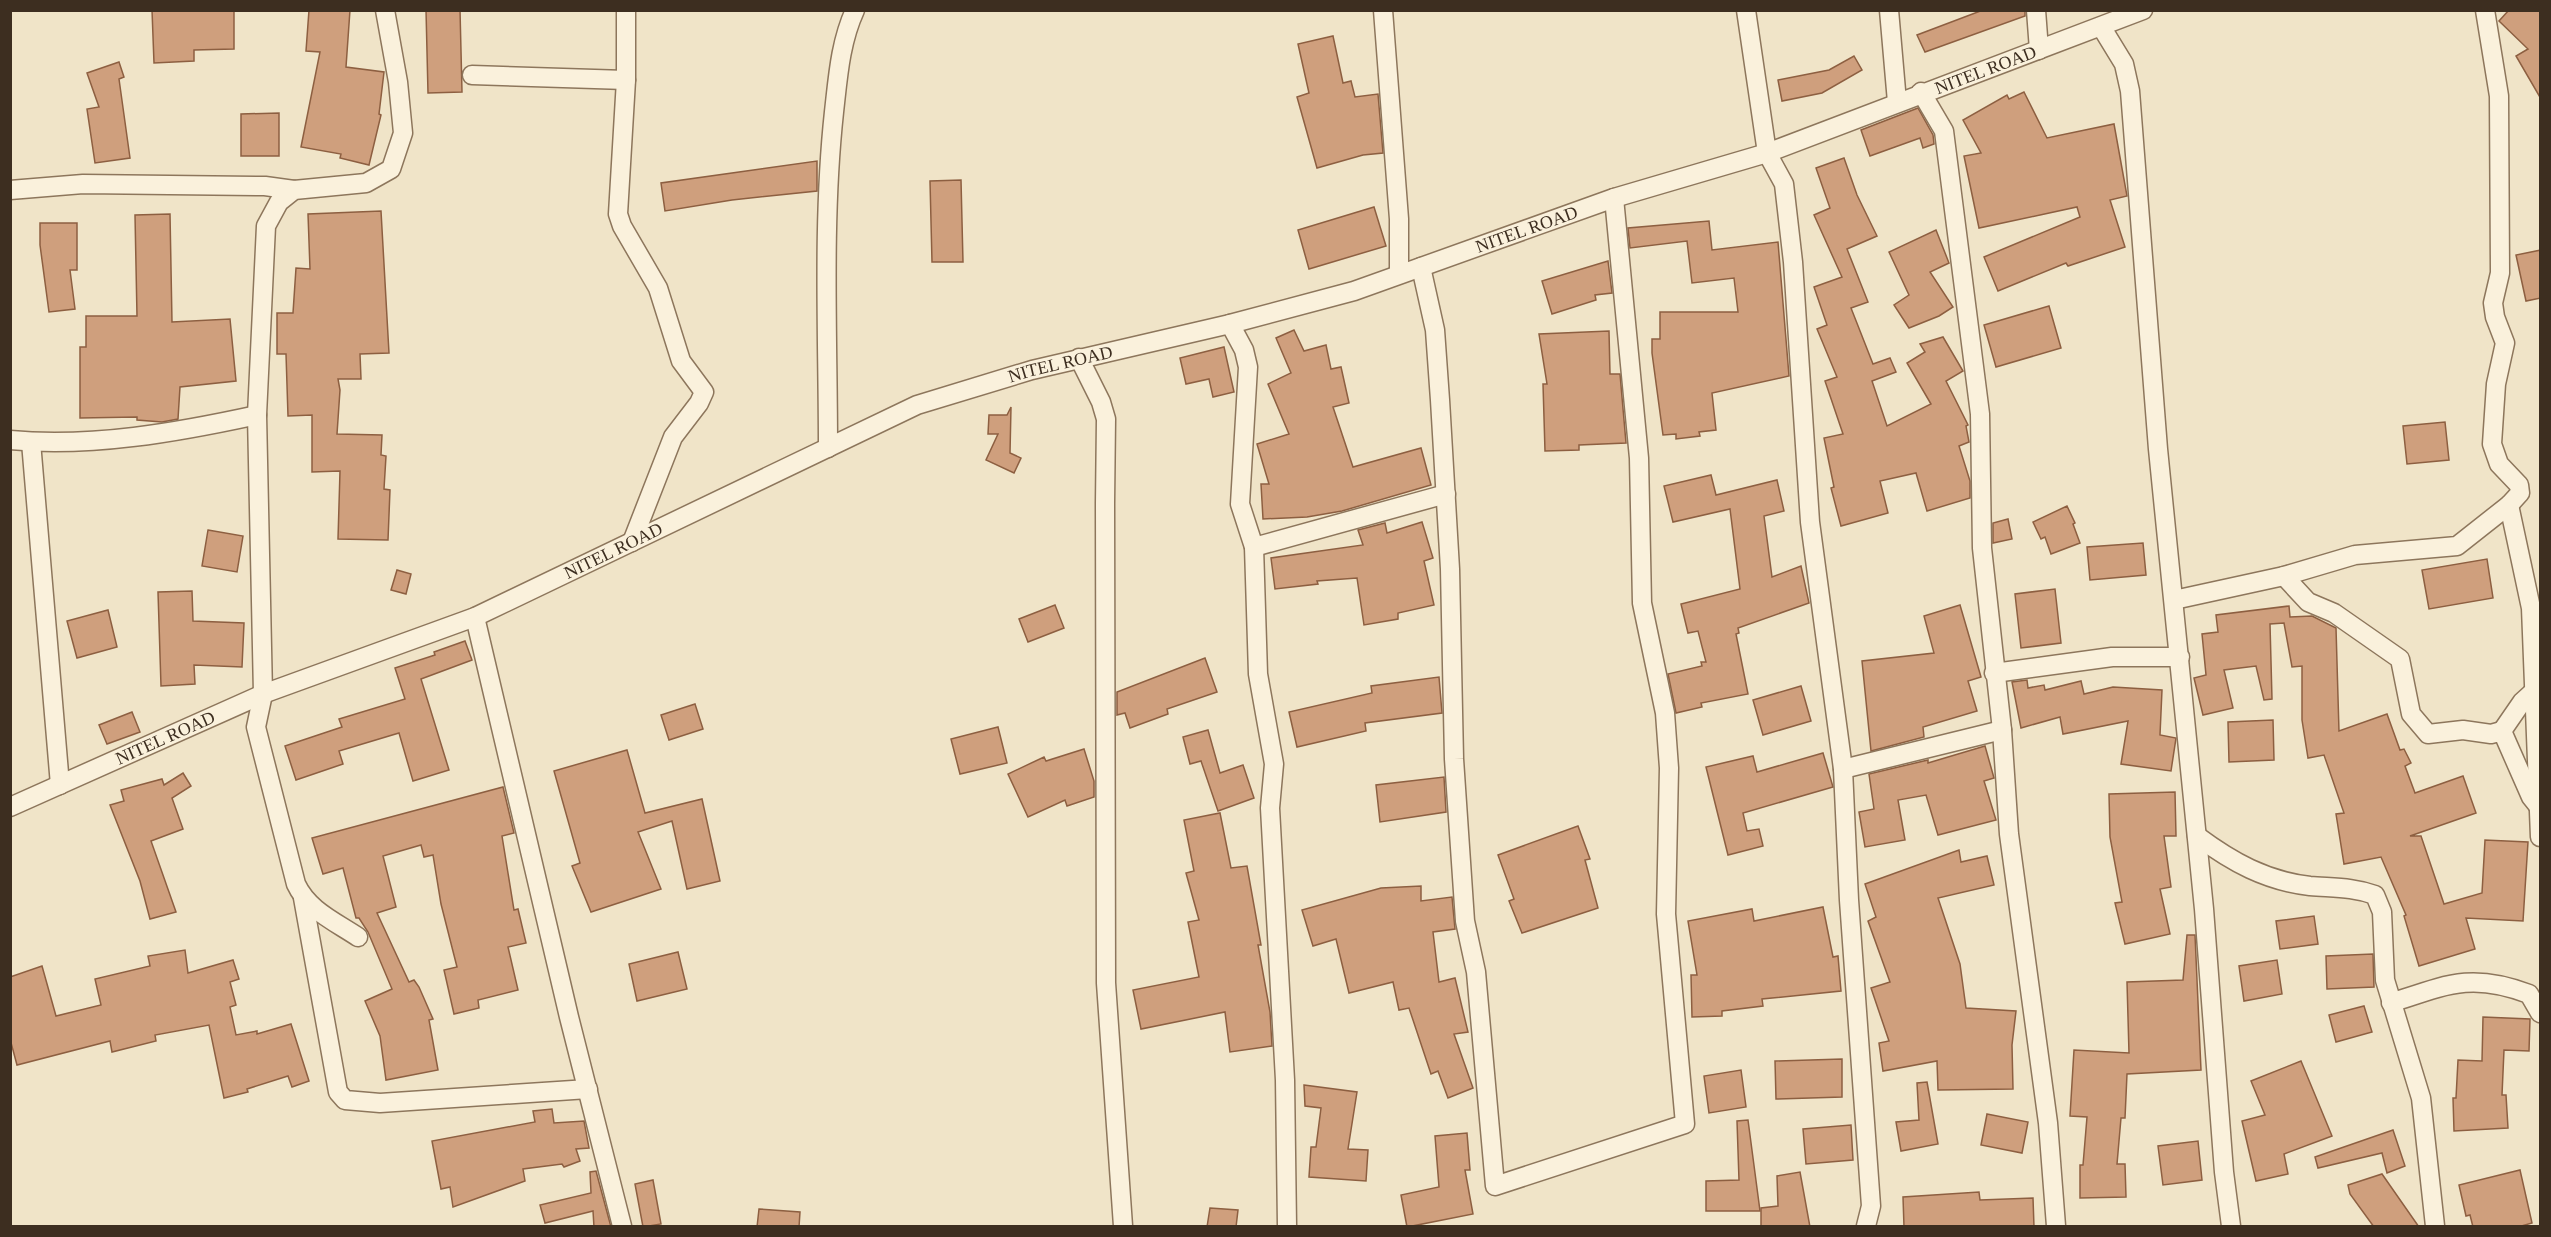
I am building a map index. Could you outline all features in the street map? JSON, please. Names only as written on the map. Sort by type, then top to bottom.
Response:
[{"type":"street","points":[[10,190],[83,184],[266,186],[294,190],[366,183],[391,169],[403,133],[398,82],[384,10]]},
{"type":"street","points":[[626,10],[626,80],[618,214],[622,226],[658,288],[681,361],[704,392],[699,403],[673,438],[633,542]]},
{"type":"street","points":[[828,448],[828,173],[841,56],[855,10]]},
{"type":"street","points":[[1383,10],[1399,219],[1399,274]]},
{"type":"street","points":[[1746,10],[1767,153],[1784,184],[1793,262],[1810,522],[1843,769],[1850,911],[1871,1206],[1866,1227]]},
{"type":"street","points":[[1889,10],[1897,102]]},
{"type":"street","points":[[2037,10],[2039,50]]},
{"type":"street","name":"NITEL ROAD","points":[[10,807],[263,694],[475,617],[917,405],[1032,370],[1230,324],[1354,291],[1614,198],[1767,153],[1921,92],[2102,28],[2144,10]]},
{"type":"street","points":[[2174,600],[2284,576],[2355,555],[2457,546],[2509,505],[2520,493],[2518,485],[2499,464],[2492,444],[2496,384],[2505,343],[2494,317],[2493,303],[2500,273],[2499,96],[2485,10]]},
{"type":"street","points":[[2102,28],[2124,64],[2130,91],[2158,449],[2197,836],[2231,1227]]},
{"type":"street","points":[[472,75],[626,80]]},
{"type":"street","points":[[1921,92],[1944,131],[1980,414],[1982,548],[2002,730],[2009,834],[2048,1123],[2056,1227]]},
{"type":"street","points":[[294,190],[279,202],[266,226],[257,415],[263,694],[256,727],[296,884],[303,898],[338,1092],[345,1100],[380,1103],[588,1089]]},
{"type":"street","points":[[1421,267],[1435,330],[1446,494],[1454,759],[1465,921],[1476,972],[1495,1186],[1685,1124],[1666,914],[1669,768],[1665,713],[1642,603],[1639,458],[1614,198]]},
{"type":"street","points":[[1230,324],[1244,350],[1248,367],[1240,504],[1254,547],[1258,674],[1274,764],[1270,808],[1284,1059],[1287,1227]]},
{"type":"street","points":[[1079,358],[1101,402],[1107,436],[1105,503],[1106,983],[1123,1227]]},
{"type":"street","points":[[10,440],[31,442],[183,431],[257,415]]},
{"type":"street","points":[[31,442],[60,785]]},
{"type":"street","points":[[1254,547],[1446,494]]},
{"type":"street","points":[[2509,505],[2531,608],[2541,837]]},
{"type":"street","points":[[2284,576],[2308,602],[2334,613],[2400,658],[2411,714],[2428,734],[2463,730],[2491,734],[2502,731],[2522,702],[2533,692]]},
{"type":"street","points":[[475,617],[622,1227]]},
{"type":"street","points":[[1994,673],[2112,657],[2180,657]]},
{"type":"street","points":[[1843,769],[2002,730]]},
{"type":"street","points":[[2502,731],[2531,797],[2539,807]]},
{"type":"street","points":[[2197,836],[2223,855],[2261,876],[2310,886],[2354,888],[2375,895],[2382,912],[2385,980],[2421,1098],[2435,1227]]},
{"type":"street","points":[[303,898],[358,937]]},
{"type":"street","points":[[2391,1003],[2452,983],[2480,981],[2529,994],[2541,1013]]},
{"type":"building","points":[[152,10],[234,10],[234,49],[194,50],[194,61],[154,63]]},
{"type":"building","points":[[309,10],[350,10],[346,67],[384,72],[379,114],[381,115],[369,165],[340,158],[341,154],[301,147],[320,52],[306,51]]},
{"type":"building","points":[[426,10],[460,10],[462,92],[428,93]]},
{"type":"building","points":[[1983,10],[2025,10],[2025,16],[1925,52],[1917,35]]},
{"type":"building","points":[[2509,10],[2541,10],[2541,99],[2516,56],[2528,49],[2499,21]]},
{"type":"building","points":[[1333,36],[1343,83],[1351,81],[1355,97],[1378,94],[1383,153],[1363,155],[1317,168],[1297,97],[1309,93],[1298,44]]},
{"type":"building","points":[[1854,56],[1862,70],[1822,93],[1782,101],[1778,80],[1829,70]]},
{"type":"building","points":[[119,62],[124,77],[119,79],[130,158],[95,163],[87,109],[99,107],[87,73]]},
{"type":"building","points":[[2024,92],[2047,138],[2114,124],[2127,196],[2110,200],[2125,247],[2068,266],[2066,263],[1998,291],[1984,257],[2080,217],[2077,207],[1979,228],[1964,156],[1981,153],[1963,120],[2007,95],[2009,99]]},
{"type":"building","points":[[1918,108],[1933,135],[1934,144],[1923,148],[1920,138],[1870,156],[1861,130]]},
{"type":"building","points":[[279,113],[279,156],[241,156],[241,114]]},
{"type":"building","points":[[1844,158],[1857,195],[1877,236],[1847,249],[1868,302],[1851,308],[1873,364],[1890,358],[1896,372],[1872,381],[1887,426],[1931,404],[1907,363],[1925,352],[1920,344],[1943,337],[1963,371],[1946,381],[1968,425],[1966,426],[1969,442],[1959,446],[1970,481],[1970,498],[1927,511],[1916,473],[1880,481],[1888,513],[1841,526],[1831,488],[1834,487],[1824,438],[1843,434],[1825,381],[1837,377],[1817,329],[1827,325],[1814,287],[1842,277],[1814,215],[1830,208],[1816,168]]},
{"type":"building","points":[[817,161],[817,191],[732,200],[665,211],[661,183]]},
{"type":"building","points":[[961,180],[963,262],[932,262],[930,181]]},
{"type":"building","points":[[1374,207],[1386,246],[1309,269],[1298,230]]},
{"type":"building","points":[[381,211],[389,353],[360,354],[361,379],[338,379],[340,390],[337,434],[382,435],[381,455],[386,456],[384,489],[390,490],[388,540],[338,539],[340,471],[312,472],[312,415],[288,416],[286,354],[277,354],[277,313],[293,313],[296,268],[310,269],[308,214]]},
{"type":"building","points":[[170,214],[172,322],[230,319],[236,381],[180,387],[178,419],[162,422],[137,420],[137,417],[80,418],[80,347],[86,347],[86,316],[137,316],[135,215]]},
{"type":"building","points":[[1709,221],[1712,250],[1778,242],[1789,376],[1712,393],[1716,430],[1699,432],[1700,436],[1676,439],[1676,434],[1663,435],[1652,353],[1652,339],[1660,339],[1660,312],[1738,312],[1734,278],[1692,283],[1687,241],[1630,248],[1628,228]]},
{"type":"building","points":[[40,223],[77,223],[77,270],[70,270],[75,309],[49,312],[40,245]]},
{"type":"building","points":[[1936,230],[1949,263],[1930,272],[1953,307],[1939,316],[1909,328],[1894,305],[1909,295],[1889,252]]},
{"type":"building","points":[[2541,250],[2541,298],[2526,301],[2516,255]]},
{"type":"building","points":[[1608,261],[1612,293],[1595,295],[1596,300],[1552,314],[1542,281]]},
{"type":"building","points":[[2049,306],[2061,348],[1996,367],[1984,325]]},
{"type":"building","points":[[1294,330],[1304,351],[1326,345],[1331,369],[1341,367],[1349,403],[1333,407],[1353,467],[1421,448],[1431,485],[1342,511],[1307,517],[1263,519],[1261,484],[1269,484],[1257,444],[1289,434],[1268,384],[1291,373],[1276,338]]},
{"type":"building","points":[[1609,331],[1610,374],[1620,374],[1626,443],[1579,445],[1579,450],[1545,451],[1543,384],[1547,384],[1539,334]]},
{"type":"building","points":[[1224,347],[1234,392],[1213,397],[1209,379],[1186,384],[1180,358]]},
{"type":"building","points":[[1011,407],[1010,453],[1021,458],[1014,473],[986,460],[998,434],[988,434],[989,415],[1007,415]]},
{"type":"building","points":[[2445,422],[2449,460],[2407,464],[2403,426]]},
{"type":"building","points":[[1711,475],[1716,495],[1777,480],[1784,511],[1764,516],[1772,577],[1801,566],[1809,603],[1738,628],[1739,633],[1736,634],[1748,694],[1701,703],[1702,707],[1676,713],[1668,674],[1702,666],[1701,662],[1706,662],[1698,631],[1688,633],[1681,604],[1740,589],[1730,509],[1673,522],[1664,486]]},
{"type":"building","points":[[2067,506],[2075,523],[2073,524],[2080,543],[2051,554],[2045,537],[2041,539],[2033,522]]},
{"type":"building","points":[[2008,519],[2012,539],[1993,543],[1993,523]]},
{"type":"building","points":[[1422,522],[1433,558],[1424,561],[1434,605],[1398,613],[1398,619],[1364,625],[1357,578],[1317,581],[1318,584],[1275,589],[1271,558],[1363,545],[1358,530],[1385,523],[1387,533]]},
{"type":"building","points":[[208,530],[243,536],[237,572],[202,566]]},
{"type":"building","points":[[2143,543],[2146,575],[2090,580],[2087,547]]},
{"type":"building","points":[[2487,559],[2493,598],[2429,609],[2422,570]]},
{"type":"building","points":[[397,570],[411,574],[406,594],[391,590]]},
{"type":"building","points":[[2055,589],[2061,643],[2021,648],[2015,594]]},
{"type":"building","points":[[192,591],[193,621],[244,623],[242,667],[194,665],[195,684],[161,686],[158,592]]},
{"type":"building","points":[[1055,605],[1064,628],[1028,642],[1019,619]]},
{"type":"building","points":[[1960,605],[1981,677],[1968,681],[1977,711],[1923,727],[1924,737],[1871,751],[1862,661],[1934,653],[1924,616]]},
{"type":"building","points":[[2289,606],[2290,617],[2312,616],[2336,628],[2339,731],[2387,714],[2400,750],[2404,749],[2411,763],[2405,766],[2415,793],[2463,776],[2476,813],[2410,836],[2421,836],[2444,904],[2482,893],[2485,840],[2528,842],[2523,921],[2466,918],[2475,949],[2419,966],[2404,916],[2406,915],[2381,857],[2344,864],[2336,814],[2344,813],[2324,755],[2308,758],[2302,720],[2302,666],[2292,667],[2284,623],[2270,624],[2272,699],[2264,700],[2256,666],[2224,670],[2233,708],[2203,715],[2194,678],[2206,675],[2202,634],[2218,632],[2216,615]]},
{"type":"building","points":[[108,610],[117,647],[77,658],[67,621]]},
{"type":"building","points":[[465,641],[472,660],[421,679],[449,770],[413,781],[399,733],[339,751],[343,764],[296,780],[285,746],[342,727],[339,719],[405,699],[395,668],[435,655],[434,652]]},
{"type":"building","points":[[1205,658],[1217,692],[1167,709],[1168,714],[1130,728],[1125,713],[1117,715],[1117,692]]},
{"type":"building","points":[[1439,677],[1442,713],[1365,723],[1366,731],[1297,747],[1289,712],[1372,693],[1371,686]]},
{"type":"building","points":[[2027,680],[2028,688],[2044,685],[2045,690],[2081,681],[2084,694],[2113,687],[2162,690],[2160,735],[2176,738],[2171,771],[2121,764],[2128,721],[2063,734],[2060,717],[2021,728],[2012,682]]},
{"type":"building","points":[[1801,686],[1811,721],[1763,735],[1753,700]]},
{"type":"building","points":[[695,704],[703,729],[669,740],[661,715]]},
{"type":"building","points":[[132,712],[140,732],[107,744],[99,725]]},
{"type":"building","points":[[2273,720],[2274,760],[2229,762],[2228,722]]},
{"type":"building","points":[[998,727],[1007,763],[960,774],[951,739]]},
{"type":"building","points":[[1208,730],[1220,773],[1243,765],[1254,798],[1218,811],[1201,761],[1190,764],[1183,737]]},
{"type":"building","points":[[1985,746],[1994,778],[1984,781],[1996,820],[1938,835],[1926,795],[1898,800],[1905,840],[1865,847],[1859,812],[1874,809],[1869,774],[1928,760],[1928,763]]},
{"type":"building","points":[[1084,749],[1094,781],[1094,797],[1067,806],[1065,800],[1028,817],[1008,774],[1044,757],[1046,761]]},
{"type":"building","points":[[627,750],[645,813],[702,799],[720,881],[687,889],[672,821],[638,832],[661,889],[591,912],[572,866],[580,863],[554,771]]},
{"type":"building","points":[[1823,753],[1833,787],[1743,813],[1747,831],[1759,829],[1763,846],[1728,855],[1706,767],[1753,756],[1757,772]]},
{"type":"building","points":[[183,773],[191,786],[172,798],[183,829],[151,841],[176,912],[150,919],[140,881],[110,805],[124,801],[121,790],[162,779],[164,785]]},
{"type":"building","points":[[1444,777],[1446,812],[1380,822],[1376,785]]},
{"type":"building","points":[[503,787],[514,833],[502,836],[514,910],[518,909],[526,943],[508,947],[518,990],[478,1000],[479,1008],[454,1014],[444,970],[457,967],[441,904],[433,855],[424,857],[421,845],[383,856],[396,907],[377,913],[409,982],[414,980],[419,987],[433,1019],[429,1020],[438,1070],[386,1080],[380,1036],[365,1001],[392,989],[368,932],[359,918],[356,918],[343,868],[323,874],[312,838]]},
{"type":"building","points":[[2175,792],[2176,836],[2164,836],[2171,887],[2160,889],[2170,934],[2125,944],[2115,903],[2122,902],[2110,837],[2109,794]]},
{"type":"building","points":[[1220,813],[1231,868],[1247,866],[1261,945],[1258,945],[1270,1012],[1272,1046],[1230,1052],[1225,1012],[1141,1029],[1133,990],[1199,977],[1188,922],[1199,920],[1186,873],[1194,871],[1184,820]]},
{"type":"building","points":[[1578,826],[1590,859],[1585,860],[1598,908],[1522,933],[1509,901],[1514,899],[1498,855]]},
{"type":"building","points":[[1959,850],[1961,862],[1987,856],[1994,885],[1938,898],[1960,964],[1966,1008],[2016,1011],[2012,1045],[2013,1089],[1938,1090],[1937,1061],[1883,1071],[1879,1043],[1889,1041],[1871,988],[1890,982],[1868,921],[1876,917],[1865,884]]},
{"type":"building","points":[[1421,886],[1421,901],[1452,897],[1455,929],[1433,932],[1439,982],[1455,978],[1468,1032],[1454,1034],[1473,1088],[1448,1098],[1438,1071],[1431,1074],[1409,1008],[1399,1010],[1393,982],[1349,993],[1336,939],[1313,946],[1302,910],[1381,888]]},
{"type":"building","points":[[1823,907],[1833,957],[1838,956],[1841,991],[1762,999],[1763,1006],[1722,1011],[1722,1016],[1692,1017],[1691,975],[1697,975],[1688,921],[1752,909],[1754,921]]},
{"type":"building","points":[[2314,916],[2318,944],[2280,949],[2276,921]]},
{"type":"building","points":[[2187,935],[2195,935],[2201,1070],[2127,1074],[2125,1118],[2121,1118],[2117,1164],[2125,1164],[2126,1197],[2080,1198],[2080,1165],[2083,1165],[2087,1117],[2070,1116],[2074,1050],[2129,1053],[2127,982],[2183,980]]},
{"type":"building","points":[[185,950],[188,973],[233,960],[239,979],[230,982],[236,1005],[230,1007],[236,1035],[257,1031],[257,1034],[291,1024],[309,1081],[292,1087],[288,1076],[247,1089],[248,1092],[224,1098],[209,1025],[155,1035],[156,1041],[112,1052],[110,1041],[17,1065],[10,1039],[10,977],[42,966],[56,1016],[101,1005],[95,979],[150,966],[148,956]]},
{"type":"building","points":[[678,952],[687,989],[637,1001],[629,964]]},
{"type":"building","points":[[2373,954],[2374,987],[2327,989],[2326,956]]},
{"type":"building","points":[[2277,960],[2282,994],[2244,1001],[2239,966]]},
{"type":"building","points":[[2364,1006],[2372,1032],[2336,1042],[2329,1015]]},
{"type":"building","points":[[2483,1017],[2530,1019],[2529,1051],[2504,1050],[2502,1095],[2506,1095],[2508,1128],[2454,1131],[2453,1098],[2456,1098],[2458,1060],[2482,1061]]},
{"type":"building","points":[[1842,1059],[1842,1097],[1776,1099],[1775,1061]]},
{"type":"building","points":[[2301,1061],[2332,1136],[2284,1154],[2288,1174],[2256,1181],[2242,1121],[2265,1115],[2251,1081]]},
{"type":"building","points":[[1741,1070],[1746,1107],[1709,1113],[1704,1076]]},
{"type":"building","points":[[1927,1082],[1938,1144],[1901,1151],[1896,1122],[1919,1120],[1917,1083]]},
{"type":"building","points":[[1304,1085],[1357,1092],[1348,1149],[1368,1150],[1366,1181],[1309,1177],[1311,1147],[1316,1147],[1321,1108],[1305,1106]]},
{"type":"building","points":[[552,1109],[554,1123],[584,1121],[589,1148],[576,1149],[580,1161],[564,1167],[562,1164],[523,1169],[525,1181],[453,1207],[450,1187],[441,1189],[432,1141],[535,1122],[533,1111]]},
{"type":"building","points":[[1987,1114],[2028,1122],[2022,1153],[1981,1145]]},
{"type":"building","points":[[1748,1120],[1760,1211],[1706,1211],[1706,1181],[1739,1180],[1737,1121]]},
{"type":"building","points":[[1851,1125],[1853,1160],[1806,1164],[1803,1129]]},
{"type":"building","points":[[2393,1130],[2405,1166],[2387,1173],[2382,1153],[2318,1168],[2315,1157]]},
{"type":"building","points":[[1467,1133],[1470,1170],[1465,1170],[1473,1214],[1407,1227],[1401,1195],[1439,1187],[1435,1136]]},
{"type":"building","points":[[2198,1141],[2202,1180],[2163,1185],[2158,1146]]},
{"type":"building","points":[[2520,1170],[2532,1223],[2518,1227],[2473,1227],[2470,1215],[2466,1216],[2459,1185]]},
{"type":"building","points":[[596,1171],[611,1227],[594,1227],[593,1211],[545,1223],[540,1205],[591,1193],[590,1172]]},
{"type":"building","points":[[1800,1172],[1810,1227],[1761,1227],[1761,1208],[1778,1206],[1777,1176]]},
{"type":"building","points":[[2382,1174],[2419,1227],[2374,1227],[2350,1194],[2348,1185]]},
{"type":"building","points":[[653,1180],[661,1224],[643,1227],[635,1184]]},
{"type":"building","points":[[1979,1192],[1980,1200],[2033,1198],[2034,1227],[1904,1227],[1903,1197]]},
{"type":"building","points":[[1210,1208],[1238,1210],[1236,1227],[1207,1227]]},
{"type":"building","points":[[759,1209],[800,1212],[799,1227],[757,1227]]}]
